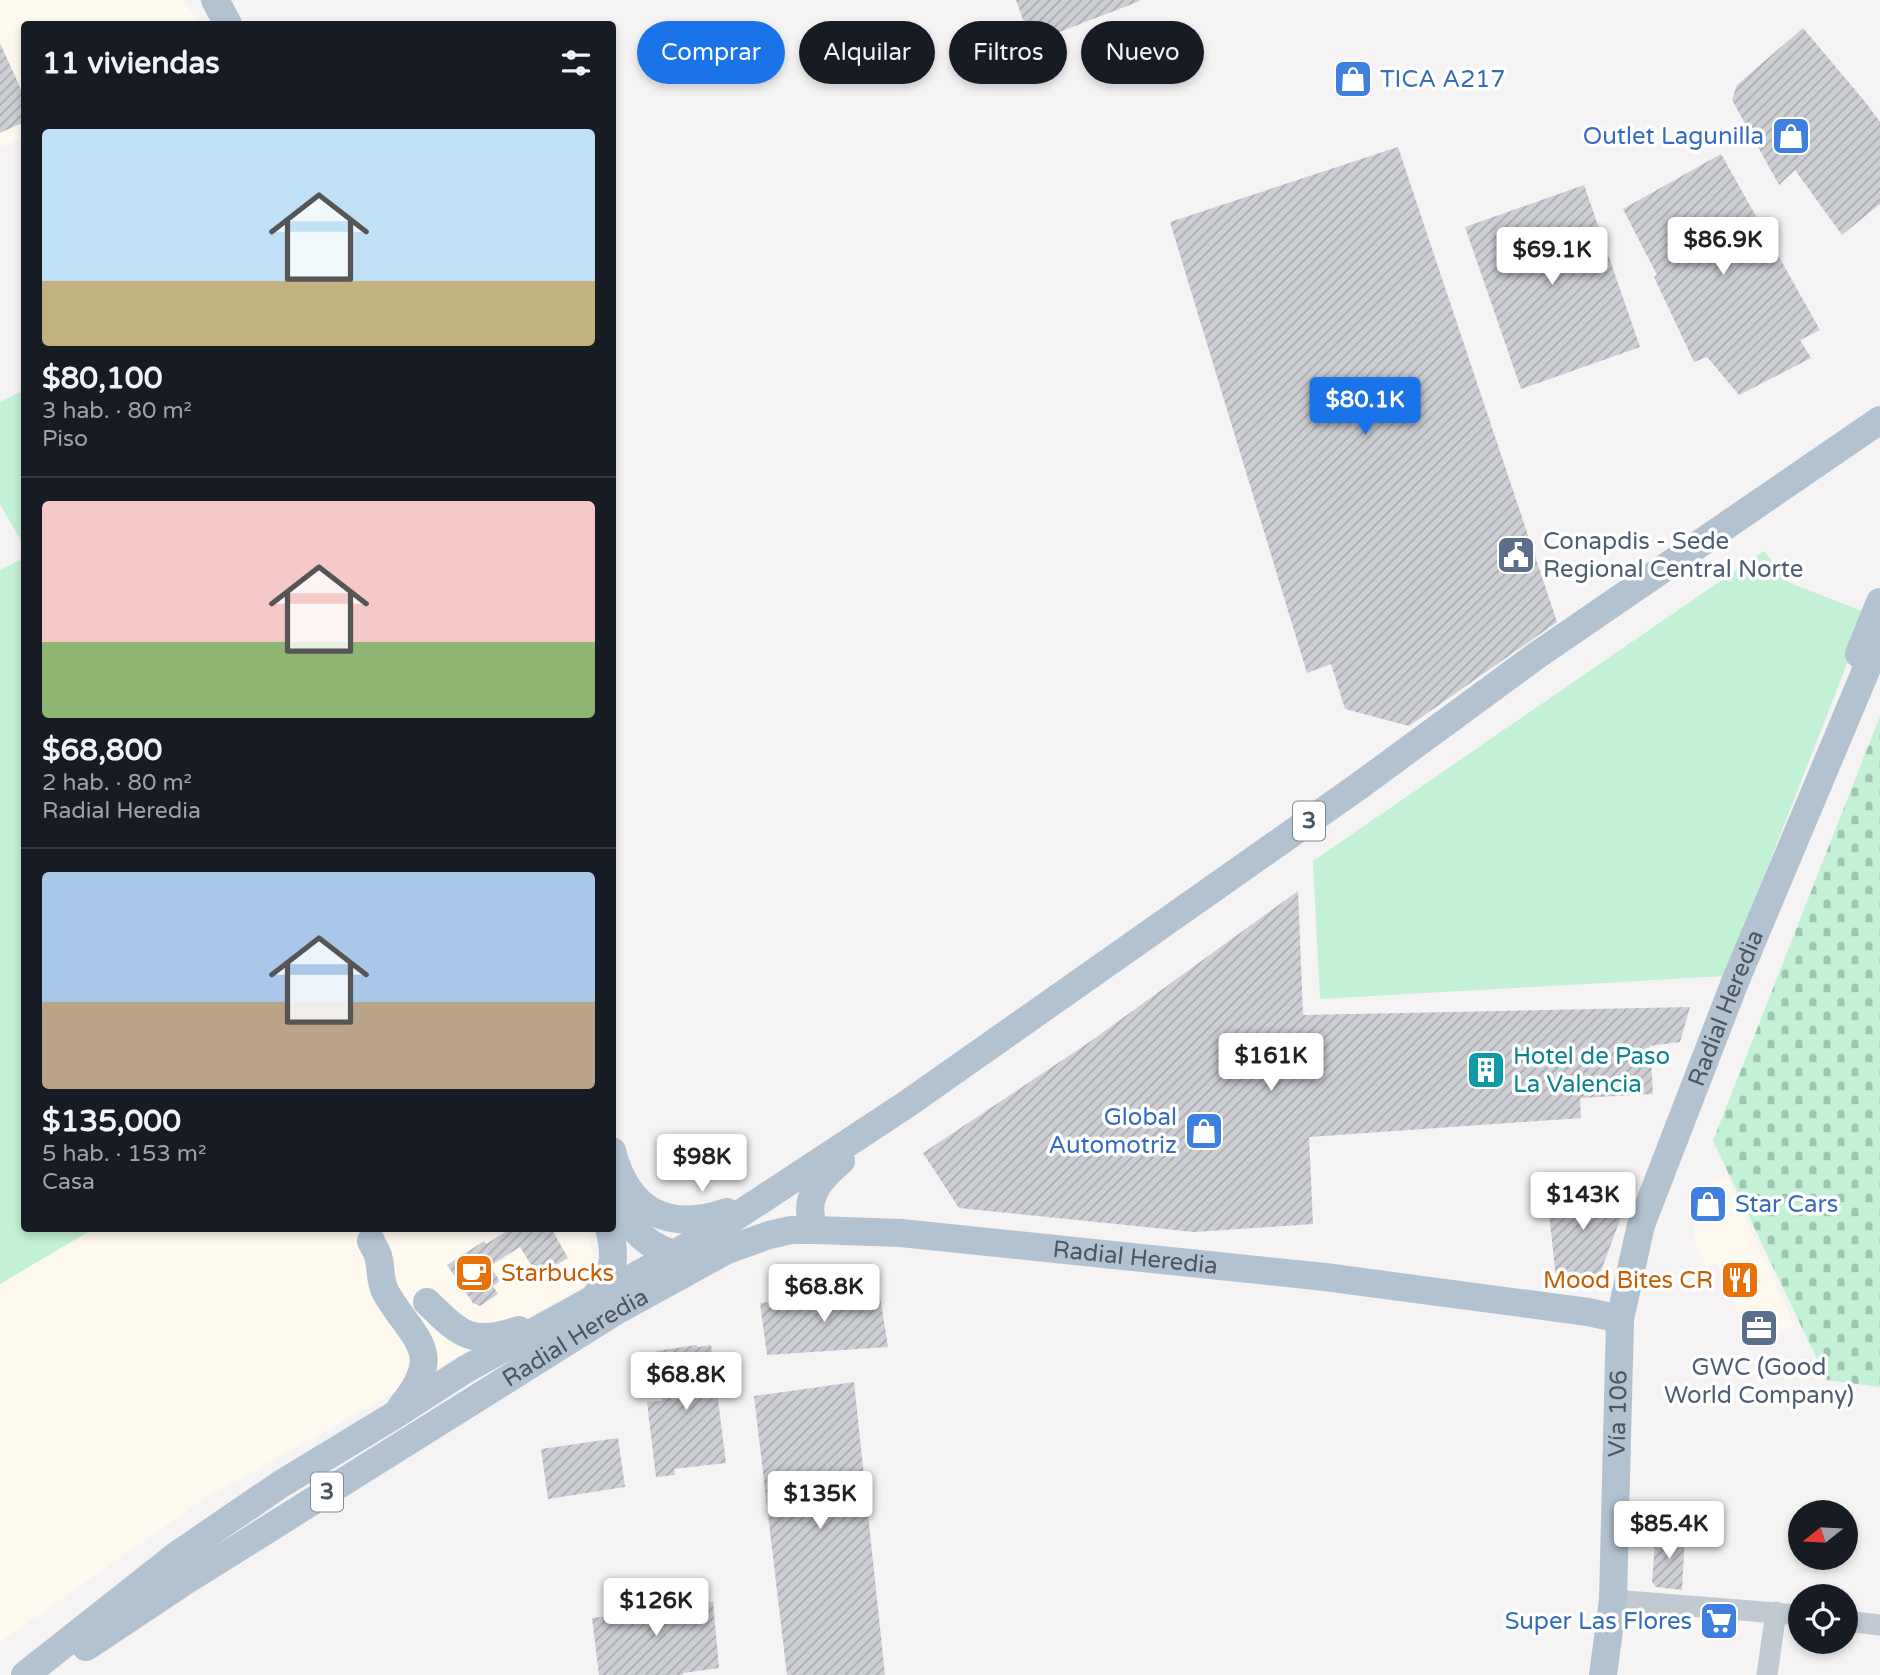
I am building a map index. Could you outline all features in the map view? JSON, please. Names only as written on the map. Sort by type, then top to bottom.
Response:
[{"type":"main road","points":[[200,0],[210,21]]},
{"type":"main road","points":[[215,0],[226,21]]},
{"type":"main road","name":"Radial Heredia","points":[[25,1675],[177,1555],[281,1484],[466,1369],[672,1255],[907,1104],[1359,786],[1536,656],[1880,420]]},
{"type":"main road","points":[[1826,459],[1880,429]]},
{"type":"main road","points":[[1742,968],[1775,861],[1880,603]]},
{"type":"main road","name":"Radial Heredia","points":[[40,1675],[616,1311],[727,1250],[769,1235],[792,1230],[901,1233],[1325,1277],[1588,1312],[1620,1319],[1641,1225],[1742,968],[1880,637]]},
{"type":"main road","points":[[815,1230],[810,1210],[815,1187],[822,1177],[907,1104]]},
{"type":"main road","points":[[616,1164],[636,1200],[648,1210],[675,1219],[695,1220],[732,1210],[798,1175]]},
{"type":"main road","points":[[616,1204],[636,1232],[672,1255],[697,1256],[727,1250]]},
{"type":"main road","points":[[592,1300],[608,1280],[613,1266],[614,1251],[610,1232]]},
{"type":"main road","points":[[371,1241],[379,1257],[385,1292],[416,1336],[422,1352],[423,1365],[419,1380],[393,1416]]},
{"type":"main road","points":[[427,1302],[455,1328],[473,1337],[501,1336],[559,1318]]},
{"type":"main road","name":"Vía 106","points":[[1603,1675],[1613,1600],[1620,1319]]},
{"type":"main road","points":[[112,1630],[239,1529],[454,1394],[460,1387],[466,1369]]},
{"type":"street","points":[[1613,1600],[1788,1613]]},
{"type":"street","points":[[1767,1675],[1776,1612]]},
{"type":"street","points":[[1858,1622],[1880,1625]]},
{"type":"shaded area","points":[[0,0],[184,0],[196,21],[21,21],[21,138],[0,149]]},
{"type":"shaded area","points":[[1726,1176],[1795,1326],[1751,1344],[1717,1262],[1706,1266],[1693,1237],[1696,1223],[1702,1220],[1694,1201],[1699,1187]]},
{"type":"shaded area","points":[[86,1232],[588,1232],[598,1278],[204,1499],[0,1642],[0,1284]]},
{"type":"green space","points":[[21,392],[21,541],[0,504],[0,402]]},
{"type":"green space","points":[[1764,551],[1790,583],[1867,613],[1725,976],[1320,999],[1313,861]]},
{"type":"green space","points":[[21,560],[21,1232],[88,1232],[0,1284],[0,570]]},
{"type":"green space","points":[[1880,716],[1880,1387],[1827,1380],[1713,1141]]},
{"type":"building","points":[[1016,0],[1140,1],[1088,21],[1081,21],[1081,24],[1067,29],[1067,21],[1023,21]]},
{"type":"building","name":"Outlet Lagunilla","points":[[1803,28],[1880,122],[1880,204],[1842,235],[1795,170],[1779,185],[1732,100],[1737,85]]},
{"type":"building","points":[[0,43],[21,89],[21,123],[0,133]]},
{"type":"building","points":[[1398,147],[1557,622],[1409,726],[1345,709],[1331,664],[1307,673],[1170,222]]},
{"type":"building","points":[[1721,154],[1820,330],[1800,340],[1811,358],[1739,395],[1707,357],[1694,362],[1654,277],[1657,275],[1623,209]]},
{"type":"building","points":[[1584,185],[1640,347],[1521,389],[1465,227]]},
{"type":"building","points":[[1298,891],[1303,1015],[1690,1007],[1680,1042],[1650,1046],[1653,1094],[1580,1098],[1581,1118],[1309,1137],[1313,1224],[1194,1232],[959,1208],[923,1153],[1091,1041]]},
{"type":"building","points":[[1546,1185],[1630,1193],[1594,1290],[1557,1287]]},
{"type":"building","points":[[506,1232],[553,1232],[568,1258],[538,1276],[520,1247],[490,1266],[500,1281],[493,1286],[498,1294],[480,1306],[473,1303],[447,1265],[484,1241],[486,1244]]},
{"type":"building","points":[[879,1290],[888,1347],[767,1355],[760,1303]]},
{"type":"building","points":[[711,1345],[726,1463],[674,1469],[675,1475],[656,1477],[647,1402],[662,1401],[656,1351]]},
{"type":"building","points":[[854,1382],[885,1675],[787,1675],[754,1396]]},
{"type":"building","points":[[618,1438],[625,1487],[548,1499],[541,1449]]},
{"type":"building","points":[[1656,1531],[1685,1535],[1682,1590],[1656,1587],[1652,1582]]},
{"type":"building","points":[[666,1592],[668,1608],[713,1602],[719,1668],[683,1675],[599,1675],[592,1618],[618,1615],[616,1597]]},
{"type":"place","name":"TICA A217","points":[[1353,79]]},
{"type":"place","name":"Outlet Lagunilla","points":[[1791,136]]},
{"type":"place","name":"Conapdis - Sede Regional Central Norte","points":[[1516,555]]},
{"type":"place","name":"Hotel de Paso La Valencia","points":[[1486,1070]]},
{"type":"place","name":"Global Automotriz","points":[[1204,1131]]},
{"type":"place","name":"Star Cars","points":[[1708,1204]]},
{"type":"place","name":"Starbucks","points":[[474,1273]]},
{"type":"place","name":"Mood Bites CR","points":[[1740,1280]]},
{"type":"place","name":"GWC (Good World Company)","points":[[1759,1328]]},
{"type":"place","name":"Super Las Flores","points":[[1719,1621]]}]
